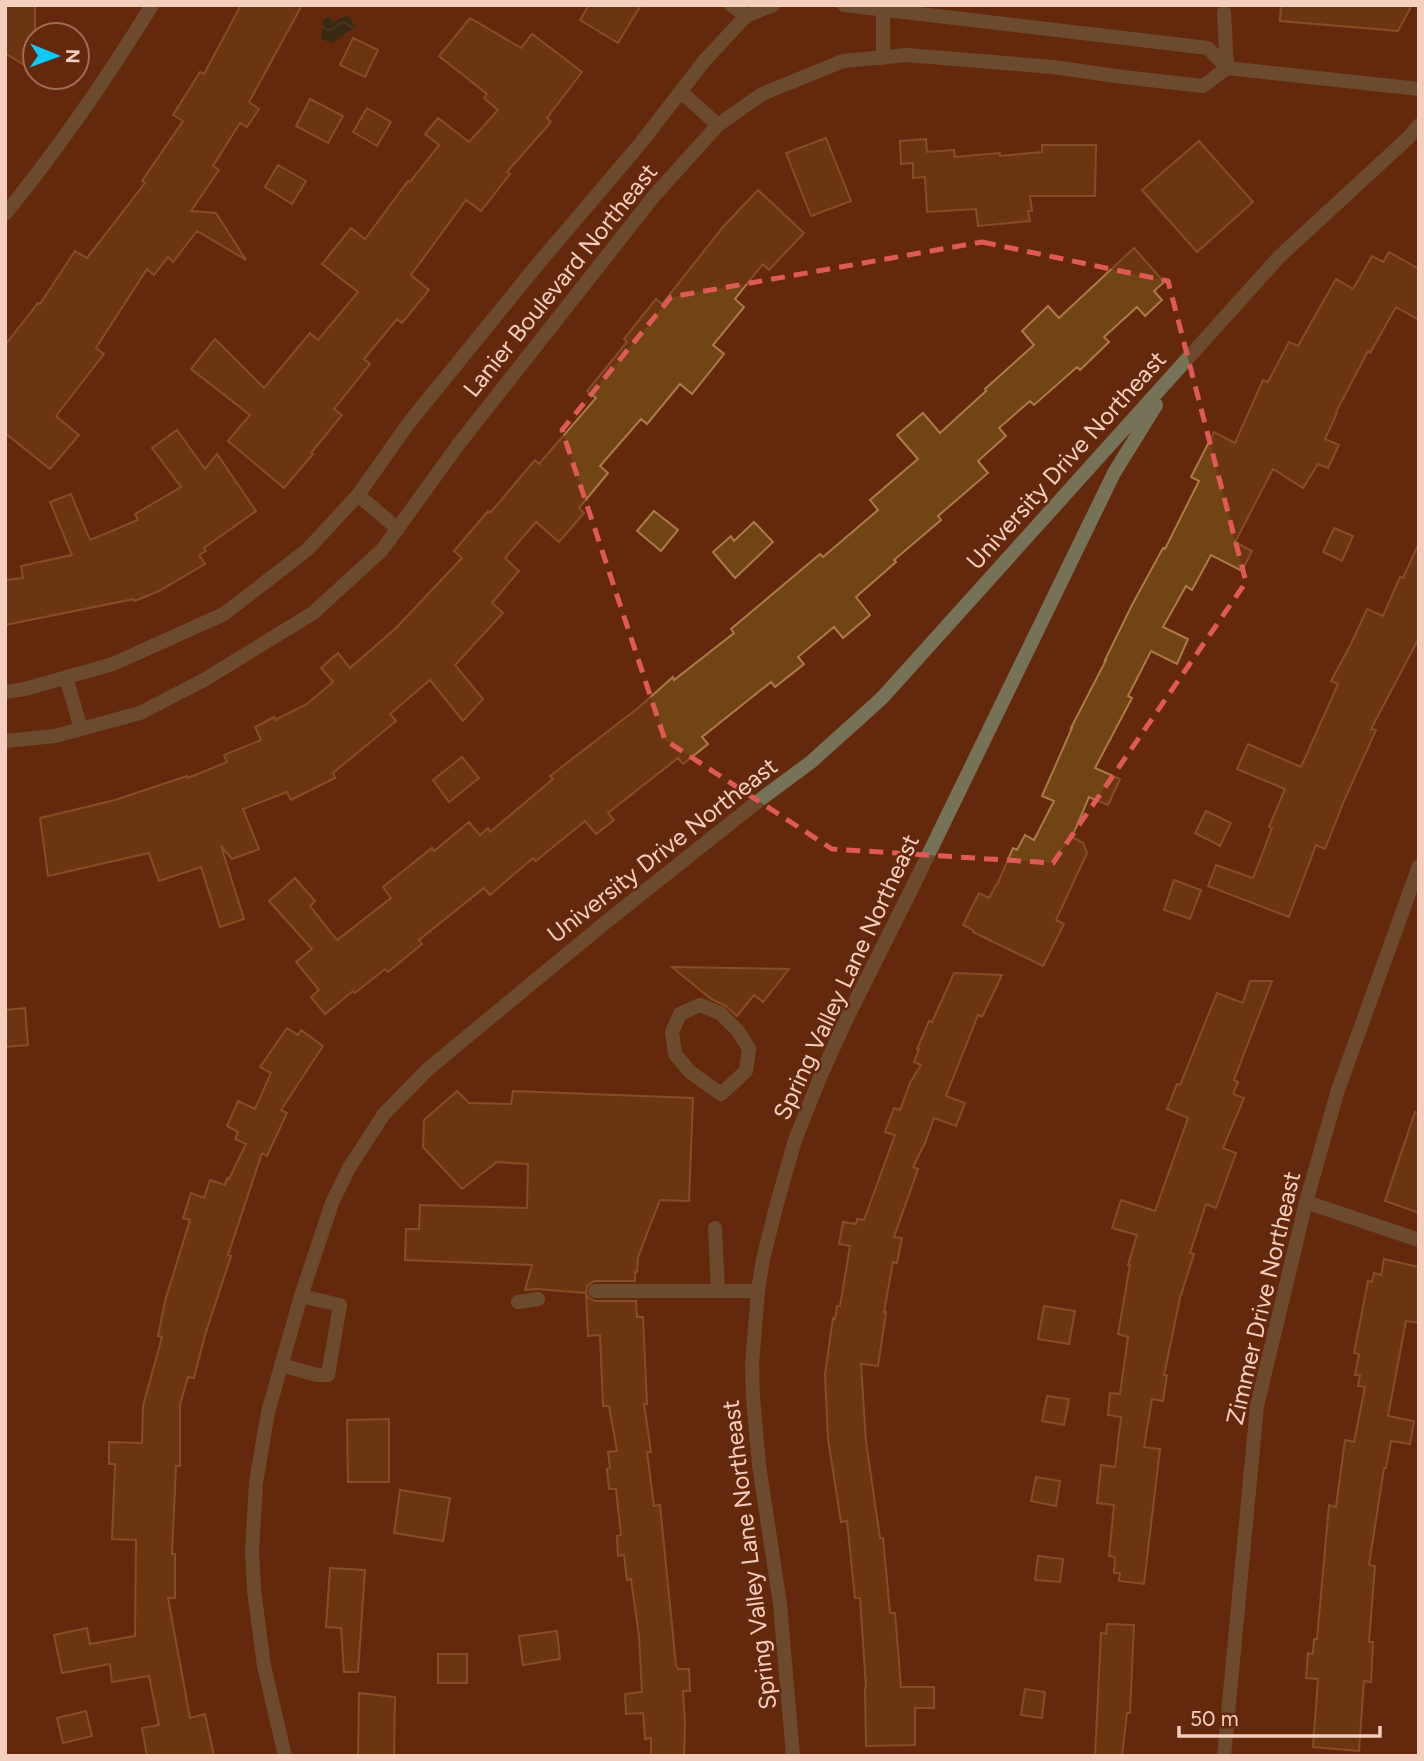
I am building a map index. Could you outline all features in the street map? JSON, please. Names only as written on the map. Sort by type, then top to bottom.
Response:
[{"type":"street","points":[[5,214],[39,172],[109,74],[152,5]]},
{"type":"street","points":[[731,5],[746,16]]},
{"type":"street","name":"Lanier Boulevard Northeast","points":[[5,692],[25,689],[113,664],[224,614],[308,550],[358,495],[408,424],[640,144],[705,60],[746,16],[774,5]]},
{"type":"street","points":[[844,5],[1208,48],[1227,68],[1419,89]]},
{"type":"street","points":[[883,10],[883,58]]},
{"type":"street","points":[[1224,12],[1227,68]]},
{"type":"street","name":"Lanier Boulevard Northeast","points":[[5,741],[55,736],[140,713],[204,680],[313,613],[382,550],[458,445],[654,196],[718,125],[762,93],[843,61],[907,55],[1053,67],[1203,86],[1227,68]]},
{"type":"street","points":[[681,92],[718,125]]},
{"type":"street","name":"University Drive Northeast","points":[[285,1756],[264,1666],[254,1590],[252,1551],[258,1471],[268,1412],[301,1296],[332,1203],[348,1168],[384,1114],[428,1069],[606,922],[811,762],[882,698],[1279,257],[1419,125]]},
{"type":"street","name":"Spring Valley Lane Northeast","points":[[793,1756],[780,1604],[755,1437],[752,1364],[758,1291],[776,1207],[795,1140],[836,1041],[1114,473],[1143,423],[1189,357]]},
{"type":"street","points":[[358,495],[398,529]]},
{"type":"street","points":[[66,677],[81,729]]},
{"type":"street","name":"Zimmer Drive Northeast","points":[[1224,1756],[1256,1406],[1306,1202],[1338,1090],[1419,866]]},
{"type":"street","points":[[699,1005],[720,1013],[749,1049],[746,1071],[721,1094],[690,1072],[675,1054],[672,1032],[680,1014],[699,1005]]},
{"type":"street","points":[[1306,1202],[1419,1240]]},
{"type":"street","points":[[715,1228],[718,1291]]},
{"type":"street","points":[[595,1291],[758,1291]]},
{"type":"street","points":[[281,1365],[317,1375],[328,1375],[340,1305],[301,1296]]},
{"type":"street","points":[[518,1303],[537,1299]]},
{"type":"highlighted area","points":[[982,242],[1168,281],[1246,582],[1053,863],[832,849],[665,740],[562,430],[671,297]]},
{"type":"water","points":[[348,15],[355,27],[332,43],[321,39],[323,20],[329,17],[333,22]]},
{"type":"building","points":[[5,5],[35,5],[35,21],[21,21],[21,63],[5,53]]},
{"type":"building","points":[[241,5],[302,5],[249,102],[259,109],[247,127],[240,123],[213,166],[219,170],[191,211],[216,213],[246,260],[197,231],[173,262],[168,257],[154,275],[147,269],[96,348],[104,354],[56,416],[79,435],[50,469],[5,433],[5,345],[38,303],[40,304],[75,251],[87,258],[145,183],[142,181],[183,121],[173,115],[200,72],[204,74]]},
{"type":"building","points":[[589,5],[641,5],[618,43],[580,20]]},
{"type":"building","points":[[1281,5],[1412,5],[1398,31],[1280,21]]},
{"type":"building","points":[[470,18],[521,48],[532,34],[582,72],[547,118],[551,122],[507,172],[510,174],[481,211],[466,200],[411,275],[429,290],[402,323],[397,319],[364,359],[370,364],[334,409],[342,415],[284,488],[228,441],[250,415],[191,369],[215,339],[264,388],[310,333],[318,340],[358,292],[322,264],[351,228],[365,239],[439,145],[425,134],[438,118],[469,142],[498,110],[484,98],[487,94],[439,56]]},
{"type":"building","points":[[353,38],[378,50],[365,77],[340,65]]},
{"type":"building","points":[[310,99],[343,116],[328,143],[296,126]]},
{"type":"building","points":[[367,108],[391,122],[377,146],[353,132]]},
{"type":"building","points":[[826,138],[851,201],[811,216],[786,153]]},
{"type":"building","points":[[926,139],[927,152],[954,150],[955,157],[1042,152],[1042,145],[1096,145],[1095,196],[1030,196],[1030,221],[978,226],[976,209],[927,212],[925,177],[913,178],[913,163],[901,164],[900,141]]},
{"type":"building","points":[[1199,141],[1253,202],[1197,252],[1142,190]]},
{"type":"building","points":[[278,165],[306,181],[292,204],[265,187]]},
{"type":"building","points":[[758,190],[804,233],[769,270],[763,264],[735,299],[744,307],[713,345],[724,354],[692,394],[680,384],[647,424],[641,419],[600,466],[608,473],[579,508],[584,513],[559,542],[536,522],[505,558],[519,571],[492,603],[503,613],[455,665],[483,699],[463,721],[430,680],[390,714],[396,721],[333,773],[335,778],[291,800],[287,792],[243,809],[259,849],[232,859],[221,846],[244,919],[220,927],[201,867],[159,881],[149,853],[48,876],[40,818],[115,800],[187,776],[188,778],[227,762],[224,755],[261,740],[255,727],[307,704],[333,682],[321,668],[338,653],[350,668],[396,628],[462,558],[454,551],[488,511],[490,513],[535,460],[539,464],[596,398],[587,391],[627,342],[624,339],[656,299],[662,304],[723,227]]},
{"type":"building","points":[[1134,248],[1164,282],[1154,291],[1162,300],[1145,316],[1137,307],[1104,337],[1109,342],[1080,370],[1077,367],[1034,405],[1030,401],[999,428],[1006,436],[978,461],[988,473],[938,516],[941,520],[856,597],[870,615],[843,638],[834,627],[798,657],[804,664],[775,687],[771,682],[702,737],[708,744],[683,764],[678,758],[608,813],[614,820],[596,834],[585,821],[536,861],[533,858],[490,895],[484,888],[419,940],[422,944],[388,972],[385,969],[325,1014],[311,997],[319,990],[296,962],[312,949],[269,901],[295,878],[315,901],[310,906],[337,940],[391,898],[383,887],[432,848],[434,851],[469,822],[480,835],[488,828],[490,832],[553,779],[550,776],[638,708],[673,677],[674,680],[734,633],[731,629],[820,554],[823,557],[878,510],[870,500],[918,459],[897,435],[923,413],[940,433],[1034,345],[1022,331],[1048,306],[1059,318]]},
{"type":"building","points":[[1389,252],[1419,269],[1419,320],[1396,307],[1370,353],[1368,351],[1325,439],[1339,445],[1328,468],[1318,464],[1303,488],[1273,469],[1235,542],[1252,551],[1242,571],[1211,555],[1192,590],[1186,586],[1163,627],[1188,639],[1177,664],[1151,651],[1128,696],[1132,698],[1095,768],[1120,779],[1108,805],[1089,797],[1072,837],[1083,843],[1087,853],[1056,920],[1064,924],[1043,966],[973,932],[963,925],[979,893],[989,898],[1013,848],[1017,850],[1025,835],[1034,840],[1054,801],[1042,796],[1071,728],[1132,605],[1163,548],[1165,549],[1199,481],[1191,477],[1214,432],[1235,443],[1263,380],[1268,382],[1289,342],[1298,346],[1336,279],[1353,289],[1372,256],[1383,262]]},
{"type":"building","points":[[177,430],[205,469],[217,454],[256,511],[204,548],[206,551],[199,555],[205,564],[159,591],[135,601],[134,599],[5,625],[5,580],[23,578],[21,566],[72,555],[50,502],[71,494],[90,540],[138,520],[135,514],[181,487],[152,448]]},
{"type":"building","points":[[654,511],[678,530],[661,551],[637,531]]},
{"type":"building","points":[[754,522],[773,542],[735,578],[713,552],[731,536],[734,541]]},
{"type":"building","points":[[1334,528],[1353,536],[1342,561],[1323,552]]},
{"type":"building","points":[[1419,543],[1419,638],[1371,729],[1376,730],[1325,849],[1316,845],[1289,917],[1208,886],[1216,865],[1253,878],[1272,828],[1269,827],[1285,789],[1237,769],[1248,744],[1301,767],[1338,684],[1331,681],[1367,609],[1383,616]]},
{"type":"building","points":[[462,757],[479,778],[449,802],[433,780]]},
{"type":"building","points":[[1206,811],[1231,823],[1220,846],[1195,833]]},
{"type":"building","points":[[1174,880],[1201,890],[1190,919],[1164,910]]},
{"type":"building","points":[[672,967],[789,969],[763,1002],[754,995],[737,1016]]},
{"type":"building","points":[[954,973],[1002,975],[982,1017],[978,1015],[946,1096],[965,1103],[956,1126],[934,1118],[913,1167],[918,1169],[894,1237],[902,1238],[897,1263],[893,1262],[878,1366],[861,1364],[866,1442],[880,1538],[883,1538],[890,1613],[895,1613],[901,1687],[934,1687],[934,1708],[915,1708],[915,1745],[866,1746],[866,1688],[860,1598],[855,1598],[847,1521],[841,1522],[828,1439],[825,1374],[833,1318],[835,1319],[837,1306],[840,1306],[850,1246],[839,1244],[843,1222],[856,1224],[857,1219],[864,1220],[895,1135],[885,1132],[894,1108],[900,1110],[910,1083],[921,1065],[914,1062],[917,1049]]},
{"type":"building","points":[[1250,981],[1272,981],[1234,1080],[1238,1082],[1233,1094],[1244,1098],[1223,1148],[1236,1153],[1216,1208],[1206,1204],[1190,1253],[1194,1254],[1180,1298],[1164,1375],[1167,1375],[1163,1401],[1152,1399],[1144,1447],[1160,1449],[1144,1584],[1119,1581],[1120,1573],[1114,1573],[1115,1557],[1109,1556],[1114,1505],[1097,1503],[1101,1465],[1115,1467],[1121,1417],[1108,1415],[1110,1393],[1120,1394],[1128,1337],[1118,1334],[1128,1265],[1137,1235],[1112,1228],[1121,1200],[1155,1211],[1188,1118],[1167,1109],[1177,1084],[1180,1085],[1217,993],[1243,1003]]},
{"type":"building","points":[[25,1008],[28,1045],[5,1047],[5,1010]]},
{"type":"building","points":[[287,1028],[298,1035],[301,1030],[323,1046],[281,1110],[287,1113],[267,1156],[262,1153],[228,1255],[231,1256],[194,1378],[188,1377],[180,1405],[180,1466],[176,1466],[172,1554],[175,1554],[175,1598],[168,1598],[190,1718],[205,1714],[214,1756],[147,1756],[142,1728],[159,1725],[149,1676],[112,1682],[110,1664],[62,1673],[54,1635],[87,1628],[90,1644],[135,1636],[136,1540],[112,1539],[115,1464],[109,1464],[109,1442],[142,1443],[143,1406],[162,1337],[158,1336],[165,1301],[190,1220],[183,1218],[191,1193],[204,1198],[210,1180],[225,1185],[227,1178],[229,1179],[246,1144],[235,1139],[238,1132],[227,1126],[238,1101],[255,1109],[271,1073],[260,1067]]},
{"type":"building","points":[[457,1091],[469,1103],[511,1104],[513,1091],[693,1098],[689,1201],[660,1200],[638,1257],[635,1281],[594,1281],[587,1286],[586,1293],[525,1290],[532,1265],[405,1260],[406,1229],[419,1229],[420,1205],[527,1208],[528,1164],[497,1162],[462,1189],[423,1147],[424,1120]]},
{"type":"building","points":[[1415,1112],[1419,1113],[1419,1213],[1385,1201]]},
{"type":"building","points":[[1384,1259],[1419,1267],[1419,1323],[1406,1321],[1388,1416],[1414,1421],[1410,1444],[1391,1441],[1384,1468],[1369,1565],[1375,1566],[1369,1642],[1373,1642],[1371,1682],[1364,1681],[1359,1751],[1313,1747],[1318,1679],[1306,1678],[1308,1653],[1313,1654],[1314,1639],[1317,1639],[1329,1505],[1336,1507],[1345,1440],[1354,1442],[1365,1387],[1358,1386],[1360,1375],[1355,1375],[1359,1354],[1354,1353],[1368,1281],[1372,1282],[1374,1273],[1381,1275]]},
{"type":"building","points":[[586,1294],[595,1301],[636,1301],[637,1317],[643,1317],[647,1404],[644,1404],[651,1452],[647,1452],[654,1506],[660,1505],[676,1665],[678,1669],[689,1669],[690,1691],[683,1691],[684,1756],[651,1756],[651,1738],[645,1739],[643,1713],[626,1714],[625,1694],[642,1692],[639,1636],[631,1579],[627,1580],[624,1555],[618,1556],[617,1536],[621,1535],[616,1489],[609,1489],[607,1469],[610,1468],[608,1452],[617,1451],[609,1406],[603,1406],[600,1335],[588,1336]]},
{"type":"building","points":[[1044,1306],[1075,1311],[1069,1344],[1038,1339]]},
{"type":"building","points":[[1047,1396],[1069,1399],[1064,1425],[1042,1421]]},
{"type":"building","points":[[389,1419],[389,1482],[348,1482],[347,1420]]},
{"type":"building","points":[[1036,1477],[1060,1481],[1056,1506],[1031,1501]]},
{"type":"building","points":[[400,1490],[450,1498],[443,1541],[394,1533]]},
{"type":"building","points":[[1038,1556],[1063,1559],[1060,1582],[1035,1580]]},
{"type":"building","points":[[330,1568],[365,1570],[358,1672],[344,1672],[341,1628],[326,1627]]},
{"type":"building","points":[[1107,1624],[1134,1625],[1130,1713],[1127,1713],[1122,1756],[1095,1756],[1101,1633],[1106,1634]]},
{"type":"building","points":[[557,1631],[560,1659],[523,1665],[519,1636]]},
{"type":"building","points":[[438,1654],[467,1654],[467,1683],[438,1683]]},
{"type":"building","points":[[1025,1689],[1045,1692],[1042,1718],[1021,1715]]},
{"type":"building","points":[[359,1693],[395,1697],[394,1756],[358,1756]]},
{"type":"building","points":[[86,1711],[92,1736],[63,1743],[57,1718]]}]
